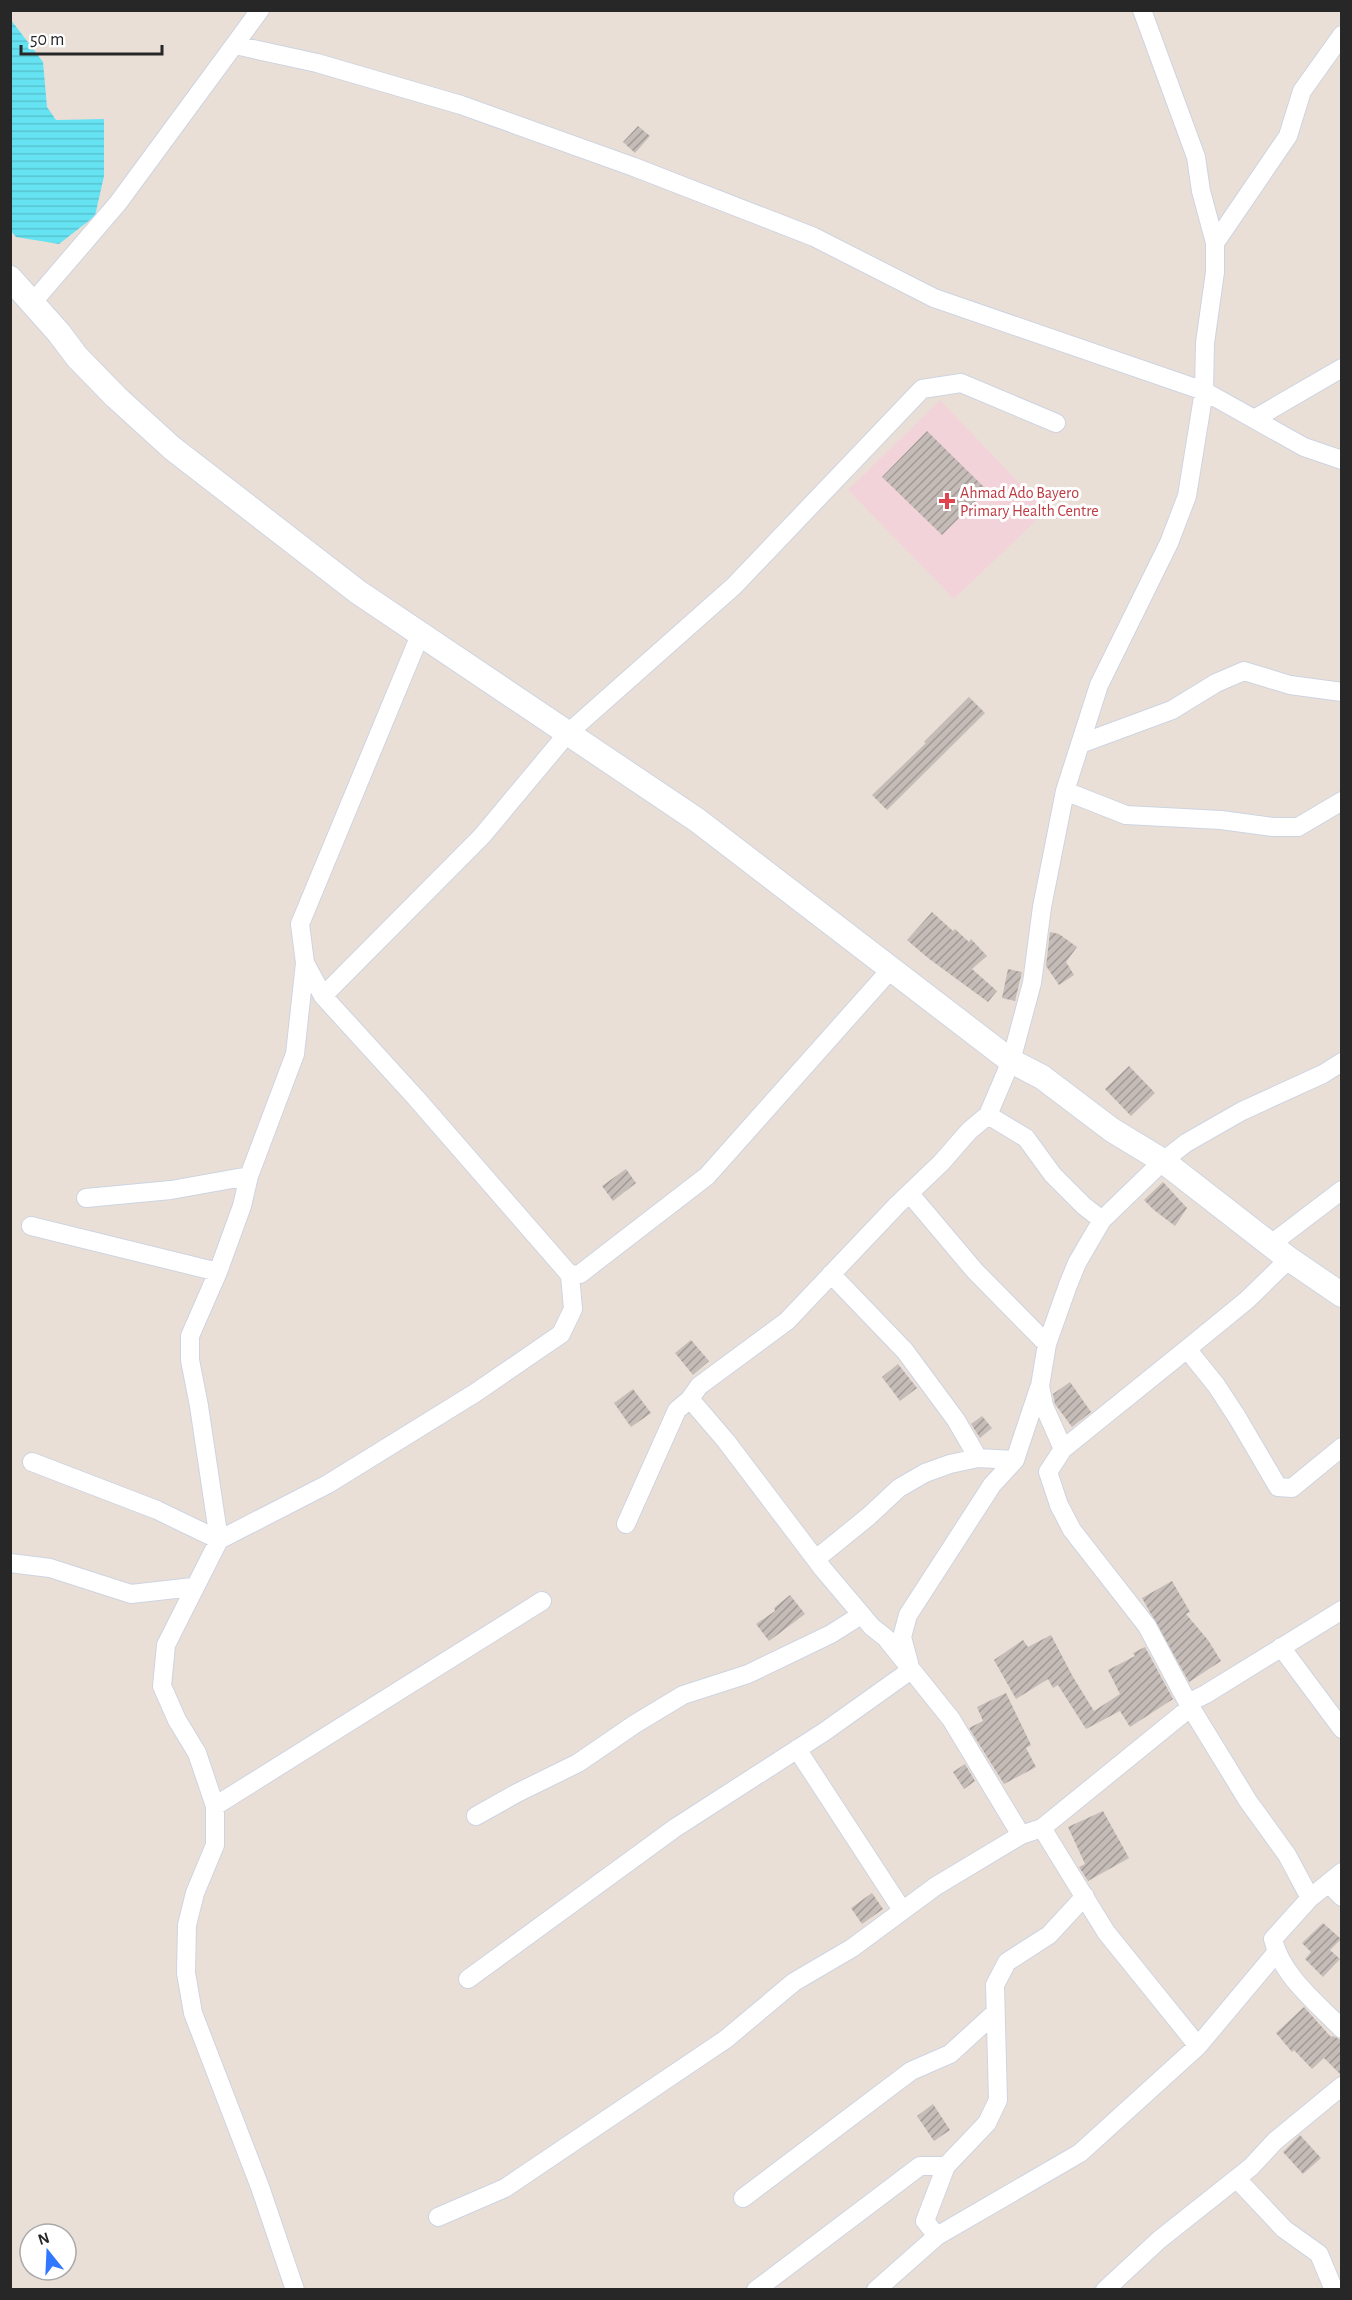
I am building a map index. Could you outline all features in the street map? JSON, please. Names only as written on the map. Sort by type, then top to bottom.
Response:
[{"type":"street","points":[[33,302],[118,203],[260,10]]},
{"type":"street","points":[[626,1524],[677,1410],[690,1399],[699,1386],[787,1321],[988,1114],[1011,1060],[1032,983],[1042,907],[1065,791],[1099,685],[1169,543],[1187,495],[1204,391],[1205,342],[1215,272],[1215,243],[1201,191],[1196,157],[1142,10]]},
{"type":"street","points":[[1215,243],[1288,136],[1302,91],[1341,37]]},
{"type":"street","points":[[235,45],[317,63],[460,105],[559,140],[814,237],[934,298],[1204,391],[1304,447],[1341,460]]},
{"type":"street","points":[[10,278],[33,302],[77,357],[116,397],[172,448],[358,592],[697,820],[1011,1060],[1042,1077],[1112,1130],[1163,1161],[1341,1295]]},
{"type":"street","points":[[1254,419],[1341,368]]},
{"type":"street","points":[[323,996],[482,836],[567,734],[734,586],[922,389],[961,382],[1056,423]]},
{"type":"street","points":[[219,1540],[190,1360],[190,1335],[218,1272],[242,1206],[249,1176],[294,1054],[305,963],[300,924],[420,635]]},
{"type":"street","points":[[1080,744],[1172,710],[1216,683],[1244,671],[1290,685],[1341,692]]},
{"type":"street","points":[[1065,791],[1126,815],[1221,820],[1273,827],[1298,827],[1341,801]]},
{"type":"street","points":[[295,2289],[260,2187],[193,2013],[186,1973],[188,1925],[195,1893],[215,1845],[215,1806],[197,1753],[177,1720],[162,1686],[166,1645],[219,1540],[328,1484],[475,1393],[561,1334],[573,1309],[570,1275],[417,1098],[323,996],[305,963]]},
{"type":"street","points":[[570,1275],[580,1274],[707,1176],[892,968]]},
{"type":"street","points":[[911,1670],[902,1637],[908,1615],[975,1509],[992,1485],[1015,1460],[1040,1386],[1047,1344],[1077,1263],[1101,1220],[1163,1161],[1186,1143],[1242,1111],[1323,1074],[1341,1062]]},
{"type":"street","points":[[988,1114],[1026,1138],[1053,1175],[1101,1220]]},
{"type":"street","points":[[86,1198],[171,1190],[249,1176]]},
{"type":"street","points":[[1310,1899],[1287,1855],[1248,1801],[1189,1705],[1143,1620],[1072,1530],[1048,1472],[1063,1449],[1247,1300],[1280,1251],[1341,1190]]},
{"type":"street","points":[[910,1194],[975,1271],[1047,1344]]},
{"type":"street","points":[[31,1226],[218,1272]]},
{"type":"street","points":[[831,1274],[905,1351],[956,1420],[978,1458]]},
{"type":"street","points":[[1187,1349],[1216,1384],[1278,1487],[1292,1488],[1341,1447]]},
{"type":"street","points":[[1040,1386],[1044,1406],[1063,1449]]},
{"type":"street","points":[[690,1399],[726,1441],[861,1615],[886,1638],[951,1719],[1021,1835]]},
{"type":"street","points":[[816,1559],[899,1488],[941,1467],[978,1458],[1015,1460]]},
{"type":"street","points":[[32,1462],[157,1510],[219,1540]]},
{"type":"street","points":[[10,1563],[50,1568],[131,1594],[194,1587]]},
{"type":"street","points":[[215,1806],[542,1601]]},
{"type":"street","points":[[438,2217],[504,2188],[726,2039],[794,1982],[852,1948],[936,1886],[1021,1835],[1041,1828],[1189,1705],[1341,1610]]},
{"type":"street","points":[[476,1816],[578,1763],[683,1695],[748,1674],[831,1634],[861,1615]]},
{"type":"street","points":[[1281,1647],[1341,1729]]},
{"type":"street","points":[[468,1979],[675,1828],[797,1749],[911,1670]]},
{"type":"street","points":[[797,1749],[902,1910]]},
{"type":"street","points":[[1041,1828],[1106,1932],[1198,2046]]},
{"type":"street","points":[[1341,1897],[1335,1877],[1310,1899],[1273,1939],[1276,1953],[1293,1978],[1341,2029]]},
{"type":"street","points":[[937,2236],[925,2221],[946,2166],[987,2123],[998,2100],[995,1985],[1008,1962],[1048,1935],[1085,1896]]},
{"type":"street","points":[[876,2289],[937,2236],[1080,2153],[1198,2046],[1276,1953]]},
{"type":"street","points":[[743,2198],[911,2071],[950,2054],[994,2013]]},
{"type":"street","points":[[1105,2289],[1159,2240],[1251,2167],[1275,2141],[1341,2086]]},
{"type":"street","points":[[756,2289],[920,2166],[946,2166]]},
{"type":"street","points":[[1237,2179],[1284,2229],[1319,2254],[1334,2289]]},
{"type":"shaded area","name":"Ahmad Ado Bayero Primary Health Centre","points":[[940,400],[1046,511],[954,599],[848,490]]},
{"type":"water","points":[[11,20],[43,62],[47,107],[56,120],[104,119],[104,176],[95,216],[59,244],[16,237],[11,231]]},
{"type":"building","points":[[638,126],[650,136],[635,153],[623,142]]},
{"type":"building","points":[[927,431],[987,490],[942,535],[882,477]]},
{"type":"building","points":[[969,697],[985,713],[887,810],[872,795]]},
{"type":"building","points":[[932,912],[953,931],[955,929],[969,942],[971,939],[987,956],[972,969],[997,991],[988,1002],[907,940]]},
{"type":"building","points":[[1050,932],[1059,934],[1077,947],[1066,962],[1074,975],[1059,985],[1046,966]]},
{"type":"building","points":[[1008,969],[1022,972],[1015,1001],[1002,998]]},
{"type":"building","points":[[1129,1066],[1155,1093],[1131,1116],[1105,1089]]},
{"type":"building","points":[[626,1169],[636,1183],[613,1201],[602,1186]]},
{"type":"building","points":[[1163,1182],[1187,1208],[1175,1226],[1144,1200]]},
{"type":"building","points":[[691,1340],[709,1361],[693,1375],[675,1353]]},
{"type":"building","points":[[898,1364],[917,1388],[900,1401],[882,1377]]},
{"type":"building","points":[[1070,1382],[1091,1412],[1072,1427],[1055,1404],[1053,1394]]},
{"type":"building","points":[[633,1389],[651,1413],[631,1427],[614,1403]]},
{"type":"building","points":[[982,1416],[992,1428],[980,1438],[971,1424]]},
{"type":"building","points":[[1172,1581],[1190,1612],[1186,1614],[1208,1640],[1221,1661],[1189,1682],[1142,1598]]},
{"type":"building","points":[[790,1595],[805,1614],[769,1641],[756,1624],[775,1611],[774,1608]]},
{"type":"building","points":[[1051,1635],[1094,1711],[1120,1694],[1108,1670],[1135,1656],[1133,1653],[1145,1647],[1173,1699],[1130,1727],[1120,1711],[1086,1729],[1058,1685],[1053,1688],[1048,1679],[1016,1699],[994,1660],[1023,1640],[1028,1647]]},
{"type":"building","points":[[1006,1693],[1031,1745],[1026,1748],[1036,1767],[1004,1784],[969,1728],[983,1721],[977,1707]]},
{"type":"building","points":[[965,1764],[975,1781],[964,1789],[953,1772]]},
{"type":"building","points":[[1103,1811],[1129,1858],[1088,1881],[1079,1867],[1085,1864],[1068,1827]]},
{"type":"building","points":[[872,1893],[883,1909],[862,1924],[851,1908]]},
{"type":"building","points":[[1323,1923],[1341,1939],[1330,1950],[1340,1959],[1323,1977],[1305,1959],[1311,1952],[1302,1943]]},
{"type":"building","points":[[1304,2007],[1331,2037],[1341,2040],[1341,2075],[1324,2058],[1312,2069],[1294,2050],[1292,2052],[1276,2033]]},
{"type":"building","points":[[933,2104],[950,2130],[934,2141],[917,2116]]},
{"type":"building","points":[[1300,2135],[1321,2158],[1303,2174],[1283,2152]]},
{"type":"place","name":"Ahmad Ado Bayero Primary Health Centre","points":[[947,501]]}]
